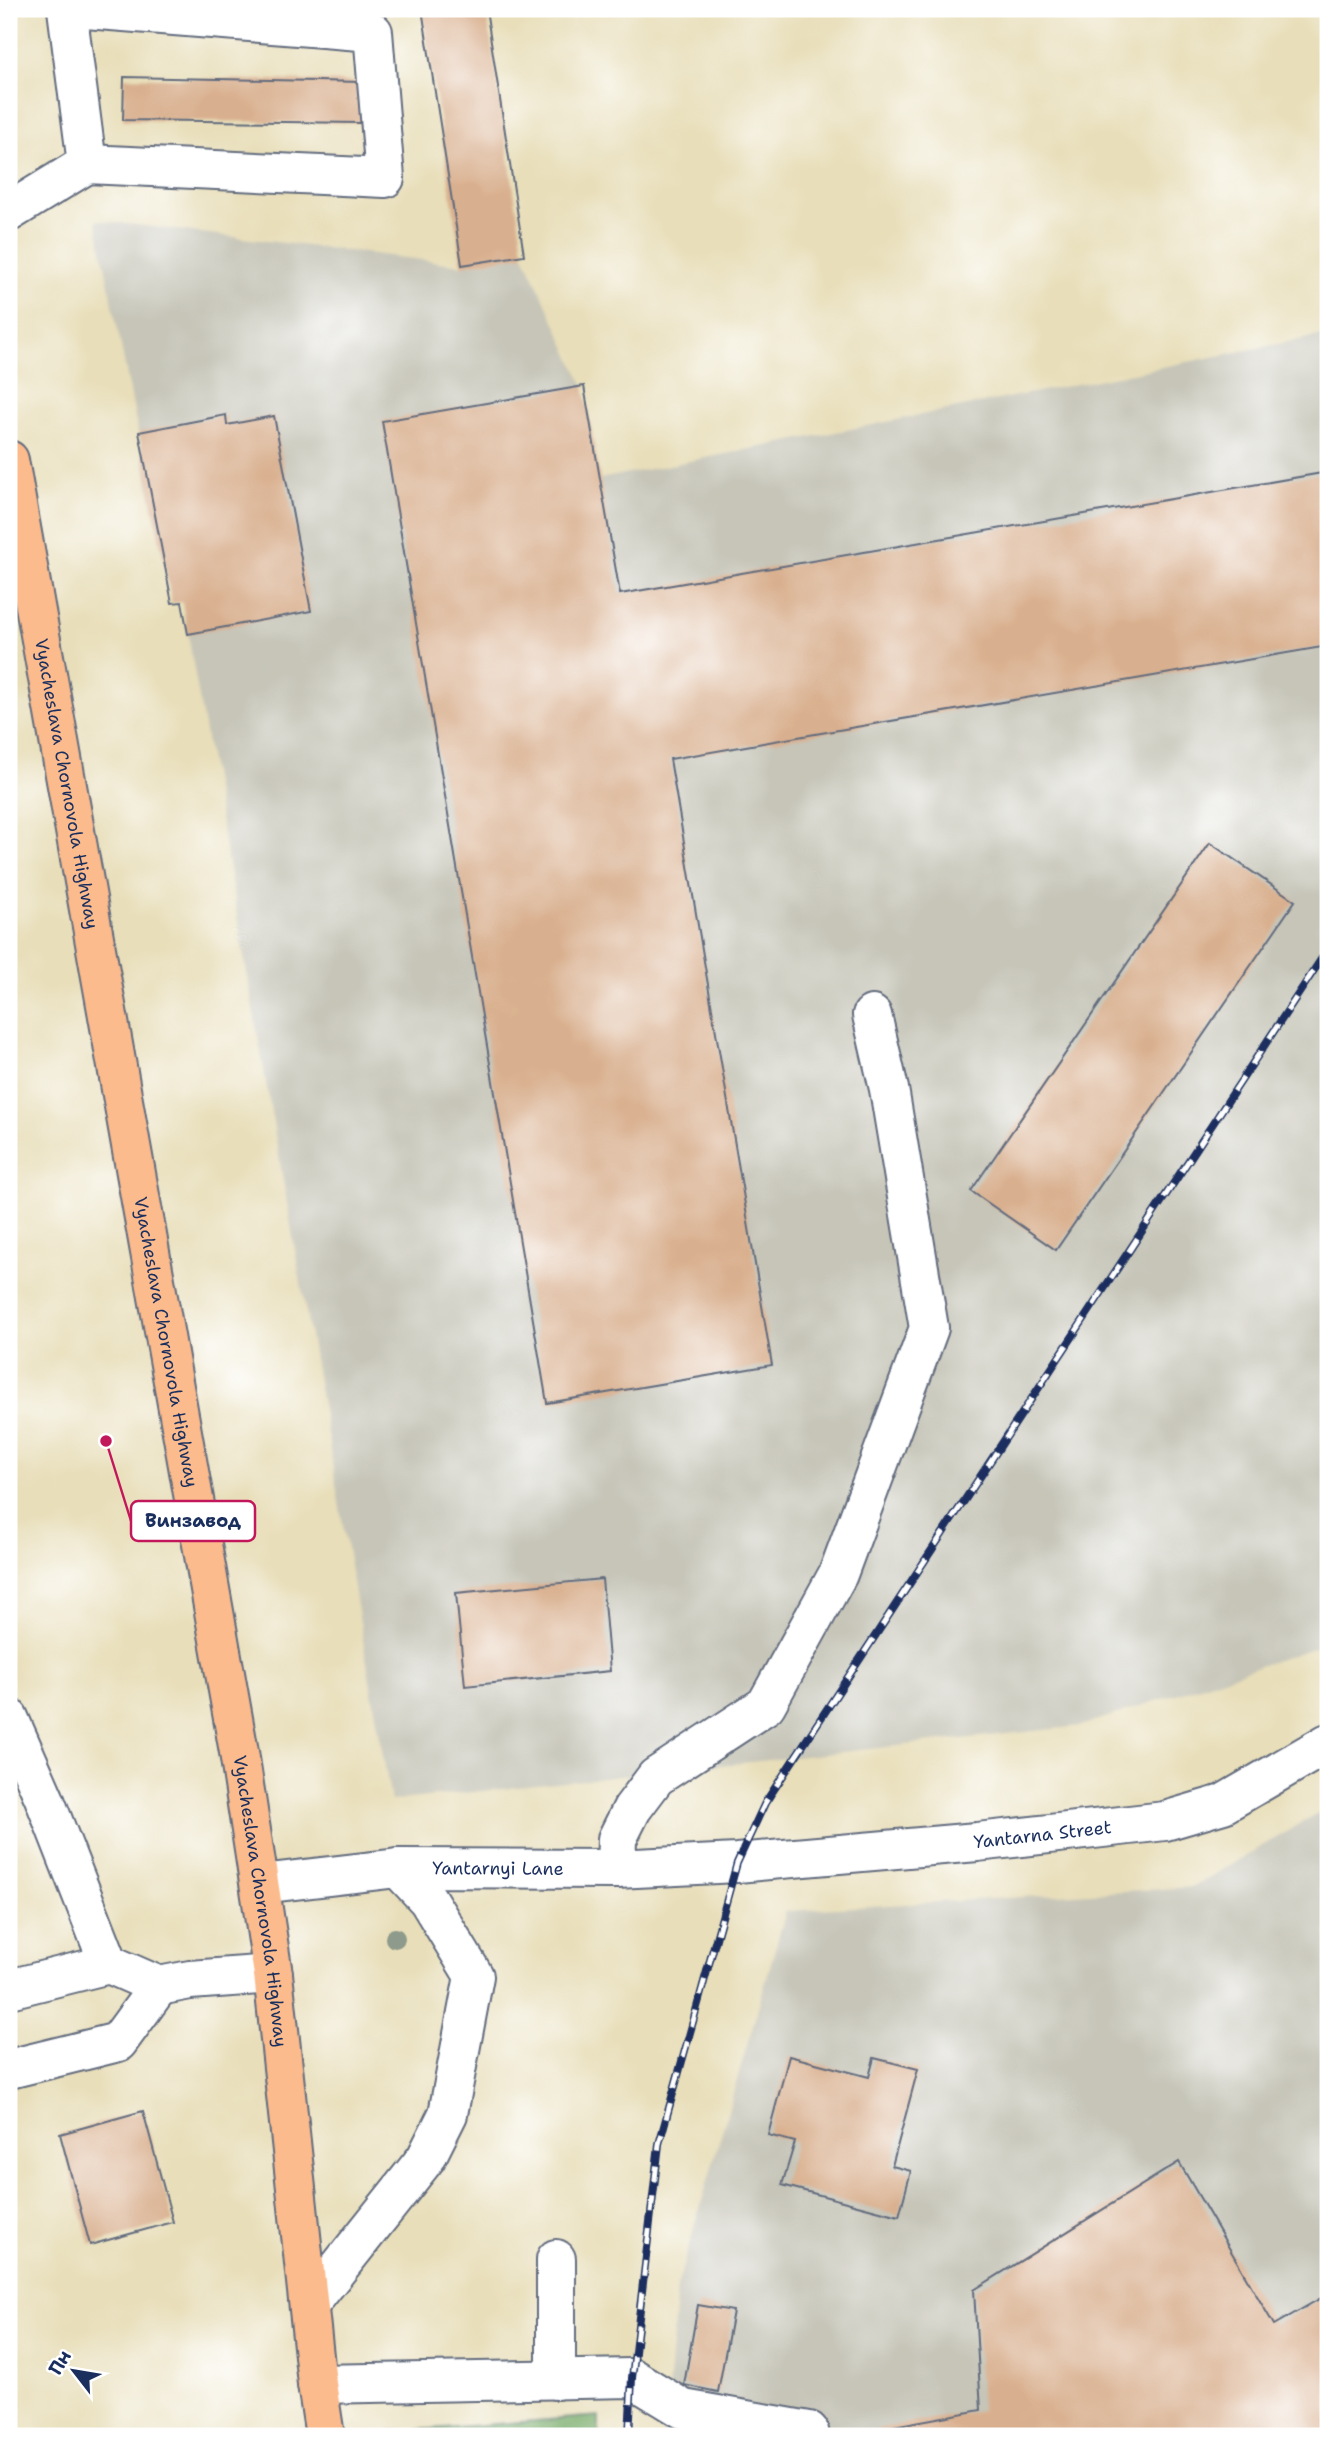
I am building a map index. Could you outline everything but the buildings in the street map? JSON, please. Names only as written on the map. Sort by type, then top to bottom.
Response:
[{"type":"main road","name":"Vyacheslava Chornovola Highway","points":[[9,460],[19,572],[115,1065],[261,1884],[325,2436]]},
{"type":"street","points":[[67,9],[87,164]]},
{"type":"street","points":[[9,212],[87,164],[386,178],[373,32],[86,9]]},
{"type":"street","points":[[617,1869],[617,1839],[632,1809],[656,1777],[766,1705],[838,1574],[929,1328],[889,1089],[872,1015]]},
{"type":"street","points":[[9,1718],[44,1798],[109,1964]]},
{"type":"street","name":"Yantarna Street","points":[[737,1863],[977,1842],[1166,1821],[1223,1804],[1328,1743]]},
{"type":"street","name":"Yantarnyi Lane","points":[[261,1884],[398,1868],[617,1869],[737,1863]]},
{"type":"street","points":[[309,2305],[426,2158],[448,2114],[474,1976],[428,1900],[398,1868]]},
{"type":"street","points":[[9,1989],[109,1964],[159,1986],[190,1980],[273,1974]]},
{"type":"street","points":[[9,2068],[118,2042],[159,1986]]},
{"type":"street","points":[[556,2259],[556,2380]]},
{"type":"street","points":[[317,2384],[632,2378],[683,2409],[809,2431],[810,2436]]},
{"type":"shaded area","points":[[96,220],[462,265],[524,255],[584,386],[600,479],[1328,334],[1328,1643],[1081,1726],[391,1801],[188,634],[182,602],[172,603]]},
{"type":"shaded area","points":[[1328,1807],[1328,2436],[664,2436],[677,2287],[786,1911],[1193,1887]]},
{"type":"green space","points":[[599,2416],[599,2436],[392,2436],[391,2432]]},
{"type":"railway","points":[[629,2436],[632,2378],[659,2144],[737,1863],[765,1803],[1328,949]]},
{"type":"place","name":"Винзавод","points":[[106,1441]]}]
